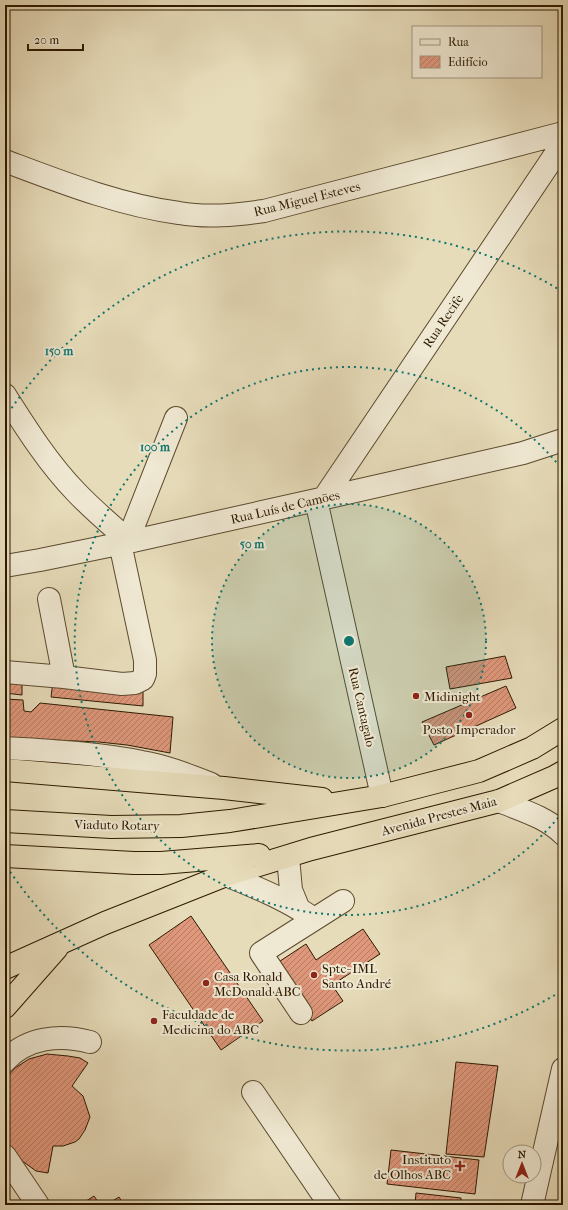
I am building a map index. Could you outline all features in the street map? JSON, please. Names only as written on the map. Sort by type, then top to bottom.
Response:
[{"type":"highway","points":[[5,770],[224,788],[349,802],[382,796],[479,771],[532,748],[563,729]]},
{"type":"highway","name":"Avenida Prestes Maia","points":[[311,850],[499,801],[563,772]]},
{"type":"highway","name":"Viaduto Rotary","points":[[5,821],[111,827],[181,826],[230,821],[349,802]]},
{"type":"highway","points":[[5,968],[105,923],[226,875],[311,850]]},
{"type":"highway","points":[[5,856],[127,863],[161,863],[311,850]]},
{"type":"highway","points":[[5,1007],[61,943]]},
{"type":"street","name":"Rua Miguel Esteves","points":[[5,161],[76,187],[135,204],[179,214],[209,216],[264,211],[563,133]]},
{"type":"street","name":"Rua Recife","points":[[320,499],[563,143]]},
{"type":"street","points":[[5,394],[27,431],[71,486],[127,541]]},
{"type":"street","points":[[5,672],[122,684],[135,683],[143,679],[146,660],[127,541],[176,418]]},
{"type":"street","name":"Rua Luís de Camões","points":[[5,566],[40,560],[320,499],[523,453],[563,440]]},
{"type":"street","name":"Rua Cantagalo","points":[[320,499],[382,796]]},
{"type":"street","points":[[50,599],[64,677]]},
{"type":"street","points":[[5,748],[124,758],[167,768],[224,788]]},
{"type":"street","points":[[499,801],[535,816],[558,829],[563,834]]},
{"type":"street","points":[[288,857],[291,890],[306,913]]},
{"type":"street","points":[[226,875],[273,894],[306,913]]},
{"type":"street","points":[[301,1013],[261,953],[306,913],[342,901]]},
{"type":"street","points":[[5,1061],[26,1045],[54,1038],[74,1038],[90,1042]]},
{"type":"street","points":[[532,1205],[563,1069]]},
{"type":"street","points":[[254,1092],[330,1205]]},
{"type":"street","points":[[5,1156],[38,1205]]},
{"type":"building","points":[[505,656],[512,678],[450,689],[446,667]]},
{"type":"building","points":[[5,676],[22,678],[22,695],[5,693]]},
{"type":"building","points":[[53,681],[143,690],[143,706],[51,697]]},
{"type":"building","name":"Posto Imperador","points":[[506,686],[516,708],[434,745],[422,722]]},
{"type":"building","points":[[5,699],[23,700],[24,711],[31,712],[40,703],[173,717],[170,753],[127,745],[99,742],[5,738]]},
{"type":"building","name":"Casa Ronald McDonald ABC","points":[[191,916],[263,1021],[221,1050],[149,945]]},
{"type":"building","name":"Sptc- IML Santo André","points":[[363,929],[380,954],[332,985],[343,1001],[312,1021],[274,965],[306,944],[316,960]]},
{"type":"building","points":[[47,1054],[80,1058],[88,1063],[72,1086],[83,1096],[90,1117],[85,1130],[79,1139],[63,1146],[53,1146],[48,1173],[36,1171],[15,1156],[5,1142],[6,1078],[15,1068],[29,1059]]},
{"type":"building","points":[[456,1062],[498,1066],[484,1157],[446,1154]]},
{"type":"building","points":[[391,1150],[479,1160],[475,1194],[387,1184]]},
{"type":"building","points":[[416,1193],[461,1198],[461,1205],[415,1205]]},
{"type":"building","points":[[94,1196],[100,1205],[80,1205]]},
{"type":"building","points":[[119,1197],[124,1205],[106,1205]]},
{"type":"place","name":"Midinight","points":[[416,696]]},
{"type":"place","name":"Posto Imperador","points":[[469,715]]},
{"type":"place","name":"Sptc- IML Santo André","points":[[314,975]]},
{"type":"place","name":"Casa Ronald McDonald ABC","points":[[206,983]]},
{"type":"place","name":"Faculdade de Medicina do ABC","points":[[154,1021]]},
{"type":"place","name":"Instituto de Olhos ABC","points":[[460,1166]]}]
